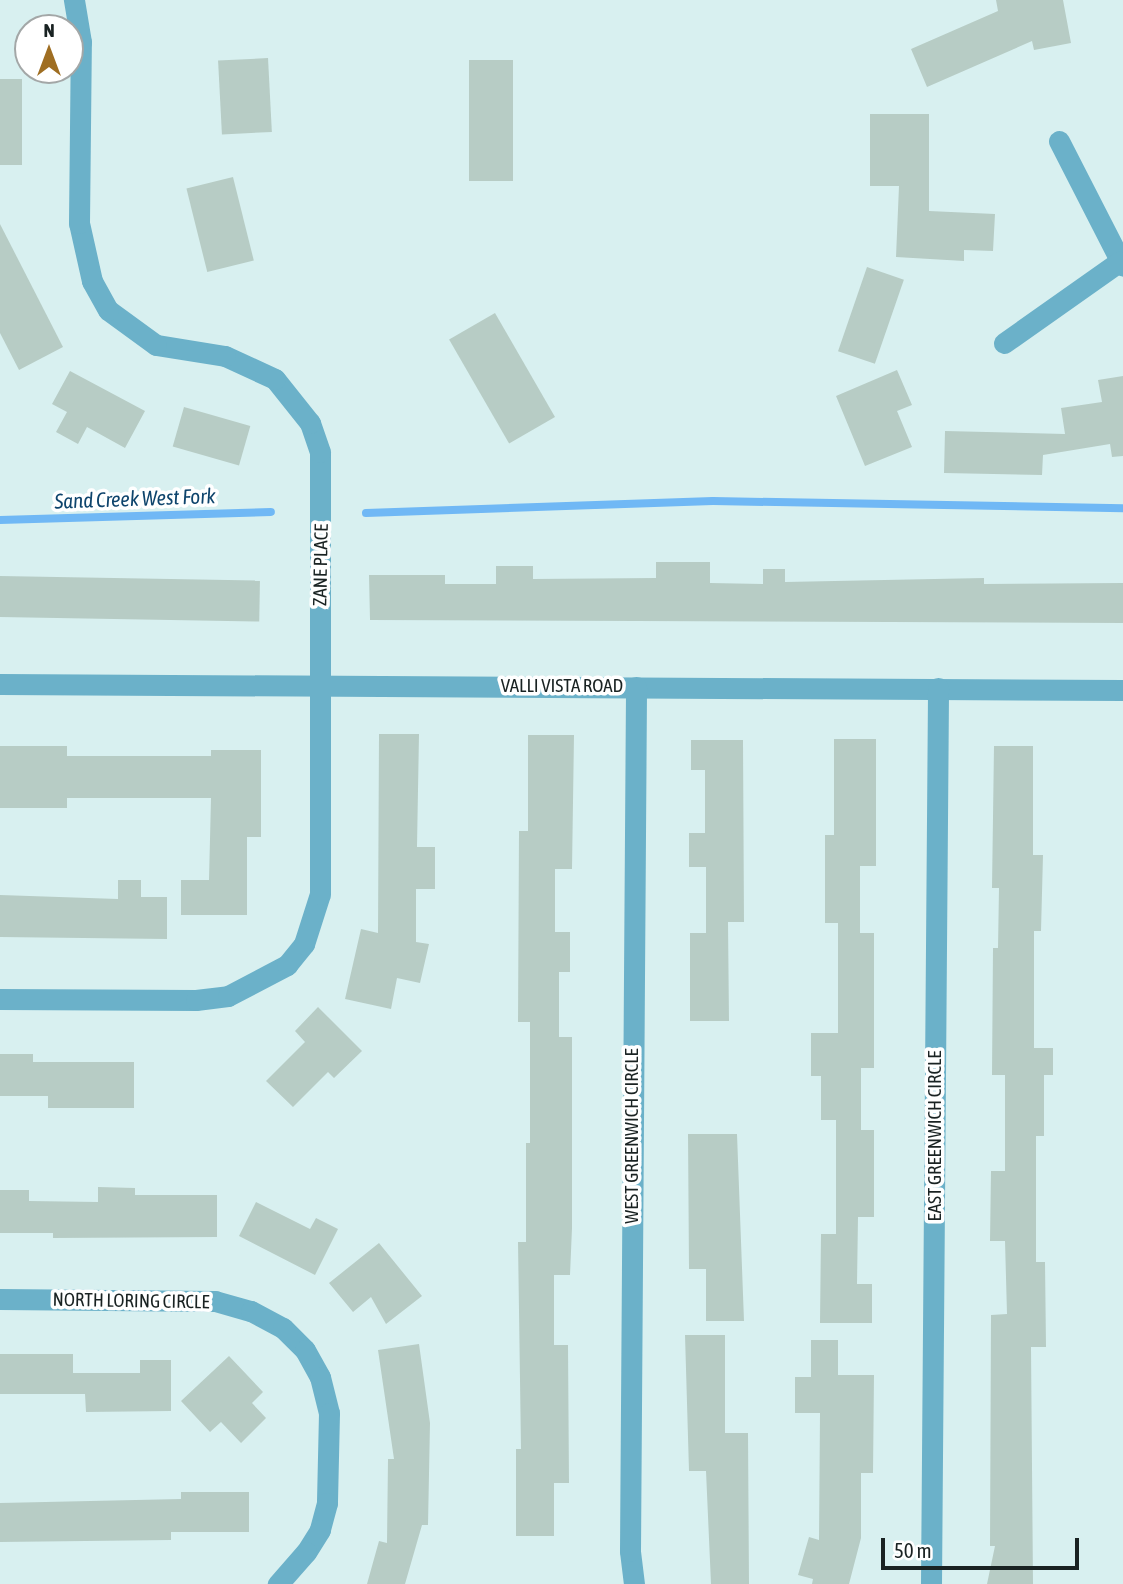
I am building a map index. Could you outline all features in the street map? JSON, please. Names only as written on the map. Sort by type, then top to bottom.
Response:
[{"type":"street","name":"ZANE PLACE","points":[[0,999],[196,1000],[248,988],[287,965],[304,944],[320,894],[322,482],[310,422],[275,379],[252,364],[156,345],[131,331],[102,301],[82,250],[79,223],[81,42],[74,0]]},
{"type":"street","points":[[1004,343],[1121,264],[1059,141]]},
{"type":"street","name":"VALLI VISTA ROAD","points":[[0,684],[1123,690]]},
{"type":"street","name":"WEST GREENWICH CIRCLE","points":[[634,1584],[630,1550],[636,687]]},
{"type":"street","name":"EAST GREENWICH CIRCLE","points":[[931,1584],[938,688]]},
{"type":"street","name":"NORTH LORING CIRCLE","points":[[0,1299],[215,1301],[251,1311],[283,1328],[305,1350],[320,1377],[329,1413],[327,1503],[320,1530],[289,1576],[278,1584]]},
{"type":"building","points":[[996,0],[1063,0],[1071,43],[1034,50],[1032,41],[927,87],[911,49],[998,11]]},
{"type":"building","points":[[268,58],[272,132],[222,135],[218,61]]},
{"type":"building","points":[[469,60],[513,60],[513,181],[469,181]]},
{"type":"building","points":[[0,79],[14,79],[14,84],[22,84],[22,165],[0,165]]},
{"type":"building","points":[[870,114],[929,114],[929,211],[995,214],[993,251],[964,250],[964,261],[896,257],[899,186],[870,186]]},
{"type":"building","points":[[233,177],[254,260],[207,272],[186,189]]},
{"type":"building","points":[[0,224],[63,347],[19,370],[0,333]]},
{"type":"building","points":[[867,267],[904,280],[875,364],[838,351]]},
{"type":"building","points":[[495,313],[555,417],[509,443],[449,340]]},
{"type":"building","points":[[897,370],[912,405],[897,411],[912,447],[865,466],[836,396]]},
{"type":"building","points":[[70,371],[145,411],[125,448],[87,427],[78,444],[56,432],[67,412],[52,404]]},
{"type":"building","points":[[1123,376],[1123,456],[1112,457],[1110,444],[1043,455],[1042,475],[944,473],[945,431],[1065,434],[1061,408],[1102,402],[1098,380]]},
{"type":"building","points":[[184,407],[250,426],[239,465],[173,446]]},
{"type":"building","points":[[656,562],[710,562],[710,583],[763,584],[763,569],[785,569],[785,582],[984,578],[984,584],[1123,583],[1123,623],[370,620],[369,575],[445,575],[445,584],[496,584],[496,566],[533,566],[533,579],[656,578]]},
{"type":"building","points":[[0,576],[260,581],[259,622],[0,617]]},
{"type":"building","points":[[379,734],[419,734],[417,847],[435,847],[435,889],[416,889],[416,942],[429,944],[420,983],[397,978],[391,1009],[345,999],[361,929],[378,933]]},
{"type":"building","points":[[528,735],[574,735],[572,869],[555,869],[555,932],[570,932],[570,972],[559,972],[559,1037],[572,1037],[572,1228],[570,1275],[554,1275],[554,1345],[568,1345],[569,1483],[554,1483],[554,1536],[516,1536],[516,1449],[521,1449],[518,1242],[526,1242],[526,1143],[530,1143],[530,1022],[518,1022],[519,831],[528,831]]},
{"type":"building","points":[[834,739],[876,739],[876,866],[860,866],[860,933],[874,933],[874,1068],[861,1068],[861,1130],[874,1130],[874,1217],[858,1217],[857,1284],[872,1284],[872,1323],[820,1323],[821,1234],[836,1234],[836,1120],[821,1120],[821,1076],[811,1076],[811,1033],[838,1033],[838,923],[825,923],[825,835],[834,835]]},
{"type":"building","points":[[691,740],[743,740],[744,922],[728,922],[729,1021],[690,1021],[690,933],[706,933],[706,867],[689,867],[689,833],[705,833],[705,770],[691,770]]},
{"type":"building","points":[[0,746],[67,746],[67,756],[211,756],[211,750],[261,750],[261,837],[247,837],[247,915],[181,915],[181,880],[209,880],[211,798],[67,798],[67,808],[0,808]]},
{"type":"building","points":[[994,746],[1033,746],[1033,855],[1043,855],[1041,931],[1034,931],[1034,1048],[1053,1048],[1053,1075],[1044,1075],[1044,1136],[1036,1136],[1036,1262],[1045,1262],[1046,1347],[1031,1347],[1033,1584],[987,1584],[995,1546],[990,1546],[991,1315],[1007,1314],[1005,1241],[990,1241],[991,1171],[1005,1171],[1005,1075],[992,1075],[993,948],[998,948],[999,888],[992,888]]},
{"type":"building","points":[[118,880],[141,880],[141,897],[167,897],[167,939],[0,937],[0,895],[118,899]]},
{"type":"building","points":[[318,1007],[362,1051],[334,1078],[328,1072],[293,1107],[266,1081],[305,1042],[295,1031]]},
{"type":"building","points":[[0,1054],[33,1054],[33,1062],[134,1062],[134,1108],[48,1108],[48,1096],[0,1096]]},
{"type":"building","points":[[688,1134],[737,1134],[744,1321],[706,1321],[706,1269],[689,1269]]},
{"type":"building","points":[[98,1187],[135,1188],[135,1195],[217,1195],[217,1237],[53,1238],[53,1233],[0,1233],[0,1190],[29,1190],[29,1201],[98,1202]]},
{"type":"building","points":[[256,1202],[310,1229],[316,1218],[338,1229],[315,1275],[239,1236]]},
{"type":"building","points":[[379,1243],[422,1296],[386,1324],[371,1297],[353,1312],[329,1283]]},
{"type":"building","points":[[685,1335],[725,1335],[725,1433],[748,1433],[749,1584],[711,1584],[706,1471],[689,1471]]},
{"type":"building","points":[[811,1340],[838,1340],[838,1375],[874,1375],[873,1473],[861,1473],[861,1538],[849,1584],[812,1584],[813,1579],[798,1575],[809,1537],[819,1540],[820,1413],[795,1413],[795,1377],[811,1377]]},
{"type":"building","points":[[419,1344],[430,1423],[428,1525],[422,1525],[405,1584],[367,1584],[379,1541],[387,1543],[388,1459],[394,1459],[378,1350]]},
{"type":"building","points":[[0,1354],[73,1354],[73,1373],[140,1373],[140,1360],[171,1360],[171,1411],[86,1412],[85,1394],[0,1394]]},
{"type":"building","points":[[229,1356],[263,1392],[252,1403],[266,1418],[241,1443],[221,1422],[210,1432],[181,1401]]},
{"type":"building","points":[[181,1492],[249,1492],[249,1532],[171,1532],[171,1540],[0,1542],[0,1503],[181,1499]]},
{"type":"waterway","points":[[366,513],[713,501],[1123,508]]},
{"type":"waterway","name":"Sand Creek West Fork","points":[[0,520],[271,512]]}]
